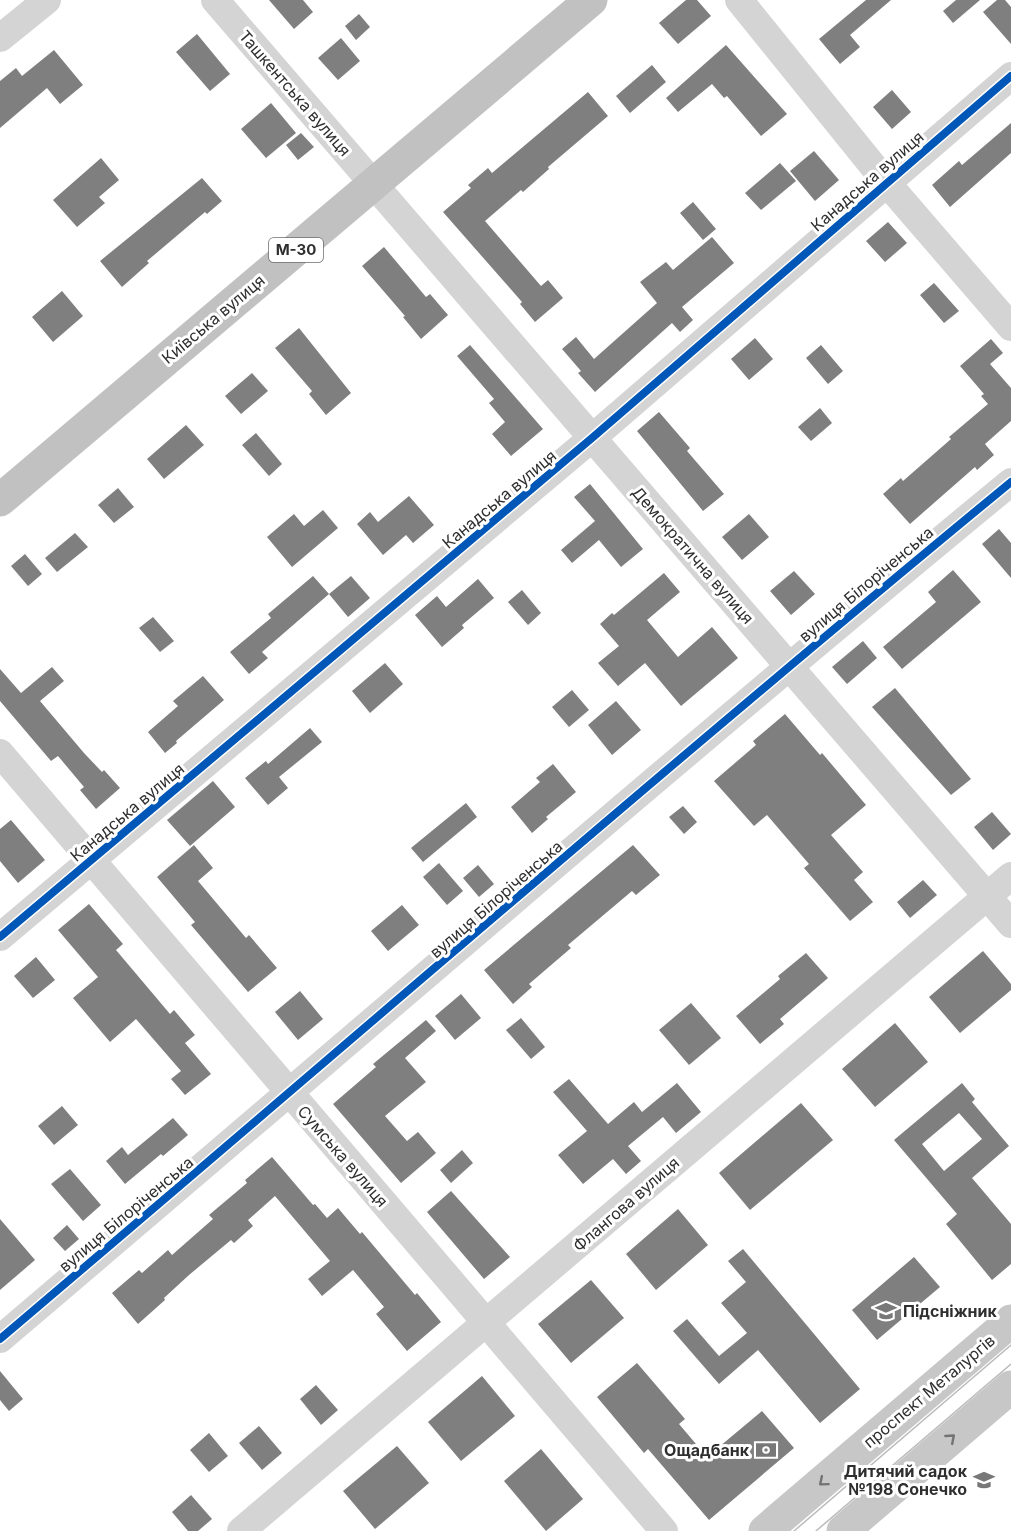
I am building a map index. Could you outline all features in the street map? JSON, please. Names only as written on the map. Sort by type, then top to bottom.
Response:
[{"type":"highway","name":"Київська вулиця","points":[[0,500],[591,0]]},
{"type":"main road","name":"проспект Металургів","points":[[765,1531],[1011,1321]]},
{"type":"main road","points":[[843,1531],[1011,1387]]},
{"type":"street","points":[[0,38],[47,0]]},
{"type":"street","name":"Ташкентська вулиця","points":[[215,0],[375,185]]},
{"type":"street","points":[[739,0],[886,182],[1011,327]]},
{"type":"street","name":"Канадська вулиця","points":[[0,937],[592,438],[1011,76]]},
{"type":"street","name":"Демократична вулиця","points":[[375,185],[1011,924]]},
{"type":"street","name":"вулиця Білоріченська","points":[[0,1339],[789,666],[1011,482]]},
{"type":"street","name":"Сумська вулиця","points":[[0,753],[664,1531]]},
{"type":"street","name":"Флангова вулиця","points":[[241,1531],[1011,876]]},
{"type":"building","points":[[269,0],[303,0],[313,12],[294,29]]},
{"type":"building","points":[[686,0],[697,0],[711,16],[678,44],[659,23]]},
{"type":"building","points":[[866,0],[891,0],[850,35],[860,47],[840,64],[819,39]]},
{"type":"building","points":[[956,0],[980,0],[953,23],[943,11]]},
{"type":"building","points":[[997,0],[1005,0],[1011,7],[1011,44],[983,12]]},
{"type":"building","points":[[359,14],[370,27],[356,40],[345,26]]},
{"type":"building","points":[[197,34],[230,74],[210,91],[176,52]]},
{"type":"building","points":[[341,38],[360,61],[338,80],[318,58]]},
{"type":"building","points":[[726,45],[787,114],[761,136],[727,96],[724,98],[712,84],[678,112],[666,98]]},
{"type":"building","points":[[54,50],[83,85],[60,104],[47,88],[0,128],[0,81],[16,68],[22,76]]},
{"type":"building","points":[[652,65],[666,82],[630,113],[616,96]]},
{"type":"building","points":[[892,90],[911,112],[892,129],[873,107]]},
{"type":"building","points":[[588,92],[608,116],[548,167],[549,169],[523,192],[521,190],[485,221],[541,286],[548,280],[563,298],[535,322],[520,304],[522,302],[443,212],[471,188],[468,185],[488,168],[492,173]]},
{"type":"building","points":[[271,103],[296,133],[266,158],[241,129]]},
{"type":"building","points":[[1011,123],[1011,153],[950,207],[932,185],[959,161],[962,165]]},
{"type":"building","points":[[301,133],[314,147],[298,160],[286,145]]},
{"type":"building","points":[[814,151],[839,180],[815,201],[790,171]]},
{"type":"building","points":[[101,158],[119,180],[99,197],[105,203],[77,227],[53,200]]},
{"type":"building","points":[[780,163],[796,181],[761,210],[745,193]]},
{"type":"building","points":[[202,178],[222,201],[207,214],[205,212],[147,261],[149,263],[122,287],[100,261]]},
{"type":"building","points":[[693,202],[716,229],[703,240],[680,213]]},
{"type":"building","points":[[888,222],[907,243],[885,262],[866,241]]},
{"type":"building","points":[[712,237],[734,263],[682,307],[693,320],[680,332],[672,323],[595,392],[578,373],[581,371],[562,349],[576,337],[594,359],[657,303],[640,282],[666,262],[673,270]]},
{"type":"building","points":[[384,247],[426,297],[430,294],[448,315],[421,339],[403,317],[405,316],[362,266]]},
{"type":"building","points":[[934,283],[959,311],[944,323],[920,295]]},
{"type":"building","points":[[62,291],[83,316],[53,342],[32,317]]},
{"type":"building","points":[[299,328],[351,393],[326,415],[309,394],[312,391],[275,348]]},
{"type":"building","points":[[755,338],[773,359],[749,380],[731,359]]},
{"type":"building","points":[[991,339],[1003,353],[990,364],[1011,388],[1011,421],[985,444],[994,455],[977,470],[975,467],[910,524],[883,494],[901,478],[903,481],[988,404],[981,396],[984,394],[960,366]]},
{"type":"building","points":[[470,345],[543,429],[511,456],[492,434],[505,422],[489,403],[494,399],[457,356]]},
{"type":"building","points":[[821,345],[843,371],[828,384],[806,358]]},
{"type":"building","points":[[252,373],[268,391],[241,414],[225,396]]},
{"type":"building","points":[[820,408],[832,423],[811,441],[798,427]]},
{"type":"building","points":[[659,412],[690,448],[687,451],[724,494],[703,511],[637,431]]},
{"type":"building","points":[[186,425],[204,445],[164,479],[147,459]]},
{"type":"building","points":[[256,433],[282,464],[269,476],[242,445]]},
{"type":"building","points":[[590,484],[643,549],[621,567],[599,540],[572,563],[561,550],[595,521],[574,497]]},
{"type":"building","points":[[118,488],[134,507],[114,523],[98,505]]},
{"type":"building","points":[[409,496],[434,525],[413,543],[406,535],[383,555],[357,524],[370,512],[378,522]]},
{"type":"building","points":[[323,510],[338,528],[292,567],[267,537],[294,514],[304,526]]},
{"type":"building","points":[[749,514],[769,537],[742,560],[722,537]]},
{"type":"building","points":[[999,529],[1011,543],[1011,578],[982,544]]},
{"type":"building","points":[[75,533],[88,547],[57,572],[45,558]]},
{"type":"building","points":[[25,554],[42,574],[28,586],[11,566]]},
{"type":"building","points":[[953,570],[981,602],[902,669],[883,647],[936,602],[928,592]]},
{"type":"building","points":[[794,571],[815,594],[791,615],[770,591]]},
{"type":"building","points":[[664,573],[680,592],[647,620],[678,657],[712,627],[738,658],[681,706],[645,663],[618,686],[598,663],[619,646],[600,624]]},
{"type":"building","points":[[313,576],[329,594],[262,652],[268,658],[249,674],[230,652],[271,618],[268,614]]},
{"type":"building","points":[[351,576],[370,598],[348,617],[329,594]]},
{"type":"building","points":[[478,579],[494,598],[462,625],[464,628],[442,647],[415,615],[437,596],[446,607]]},
{"type":"building","points":[[522,590],[541,613],[528,625],[508,602]]},
{"type":"building","points":[[153,617],[174,641],[160,652],[139,628]]},
{"type":"building","points":[[863,641],[877,658],[847,684],[832,667]]},
{"type":"building","points":[[385,663],[403,684],[370,713],[352,691]]},
{"type":"building","points":[[52,667],[64,681],[40,701],[84,753],[120,788],[96,809],[80,790],[84,787],[58,756],[51,761],[0,701],[0,669],[21,693]]},
{"type":"building","points":[[203,676],[224,700],[165,753],[148,732],[178,706],[173,701]]},
{"type":"building","points":[[895,688],[971,779],[951,795],[872,707]]},
{"type":"building","points":[[572,690],[589,710],[569,727],[552,707]]},
{"type":"building","points":[[616,701],[641,730],[612,755],[588,725]]},
{"type":"building","points":[[785,714],[866,805],[831,835],[863,872],[854,880],[873,902],[850,921],[804,868],[809,864],[767,815],[754,826],[714,781],[756,745],[753,741]]},
{"type":"building","points":[[310,728],[322,742],[279,777],[288,788],[268,805],[245,778],[266,761],[268,764]]},
{"type":"building","points":[[553,764],[576,792],[546,817],[548,819],[532,833],[511,807],[540,782],[536,778]]},
{"type":"building","points":[[213,781],[235,807],[190,846],[167,820]]},
{"type":"building","points":[[466,803],[477,817],[423,862],[411,848]]},
{"type":"building","points":[[683,806],[697,822],[684,834],[669,817]]},
{"type":"building","points":[[992,812],[1011,834],[993,850],[974,827]]},
{"type":"building","points":[[11,820],[45,860],[18,883],[0,861],[0,829]]},
{"type":"building","points":[[194,845],[213,868],[198,881],[246,938],[249,935],[277,968],[248,992],[191,925],[195,922],[157,877]]},
{"type":"building","points":[[633,845],[660,875],[636,895],[632,891],[568,945],[571,948],[529,984],[532,987],[513,1004],[484,970]]},
{"type":"building","points":[[439,863],[463,891],[447,905],[423,877]]},
{"type":"building","points":[[478,865],[494,884],[479,897],[463,878]]},
{"type":"building","points":[[923,880],[937,895],[910,918],[897,902]]},
{"type":"building","points":[[89,904],[123,944],[116,950],[170,1014],[174,1010],[195,1035],[185,1043],[211,1074],[185,1095],[171,1079],[181,1071],[136,1019],[110,1042],[73,998],[98,977],[58,930]]},
{"type":"building","points":[[402,905],[419,925],[388,951],[371,931]]},
{"type":"building","points":[[983,951],[1011,984],[1011,990],[960,1033],[929,997]]},
{"type":"building","points":[[806,953],[828,978],[780,1019],[784,1024],[760,1044],[736,1016],[780,979],[778,976]]},
{"type":"building","points":[[36,957],[55,980],[33,998],[14,976]]},
{"type":"building","points":[[300,991],[323,1019],[298,1040],[275,1012]]},
{"type":"building","points":[[461,994],[481,1018],[455,1040],[435,1016]]},
{"type":"building","points":[[691,1003],[721,1038],[689,1065],[659,1030]]},
{"type":"building","points":[[521,1018],[545,1047],[531,1059],[506,1030]]},
{"type":"building","points":[[426,1020],[436,1031],[405,1058],[426,1082],[385,1116],[407,1141],[418,1132],[436,1153],[401,1183],[333,1104],[376,1067],[373,1064]]},
{"type":"building","points":[[895,1023],[928,1062],[875,1107],[842,1069]]},
{"type":"building","points":[[569,1079],[608,1124],[634,1102],[642,1112],[677,1083],[701,1112],[676,1133],[663,1117],[628,1146],[641,1161],[626,1174],[613,1159],[583,1184],[558,1155],[587,1131],[553,1092]]},
{"type":"building","points":[[962,1083],[975,1099],[972,1102],[1009,1146],[972,1178],[1011,1224],[1011,1264],[992,1280],[946,1224],[957,1214],[894,1140]],"holes":[[[959,1113],[982,1139],[944,1171],[922,1144]]]},
{"type":"building","points":[[801,1103],[833,1140],[750,1210],[719,1173]]},
{"type":"building","points":[[62,1106],[78,1125],[54,1145],[38,1126]]},
{"type":"building","points":[[173,1118],[188,1135],[125,1184],[106,1161],[122,1147],[128,1155]]},
{"type":"building","points":[[462,1150],[473,1163],[451,1183],[440,1170]]},
{"type":"building","points":[[272,1157],[327,1218],[338,1208],[441,1322],[407,1351],[376,1314],[384,1307],[353,1270],[322,1296],[308,1279],[330,1261],[275,1196],[248,1220],[253,1226],[234,1243],[231,1240],[189,1275],[138,1324],[112,1293],[139,1270],[142,1273],[168,1250],[172,1255],[213,1219],[209,1215],[247,1183],[245,1180]]},
{"type":"building","points":[[70,1169],[101,1205],[83,1221],[51,1184]]},
{"type":"building","points":[[451,1191],[510,1257],[484,1279],[427,1212]]},
{"type":"building","points":[[678,1209],[708,1245],[656,1290],[626,1254]]},
{"type":"building","points":[[0,1219],[35,1260],[0,1290]]},
{"type":"building","points":[[67,1225],[79,1239],[65,1251],[53,1238]]},
{"type":"building","points":[[743,1249],[860,1389],[820,1423],[758,1350],[719,1384],[673,1331],[687,1319],[719,1356],[747,1333],[721,1303],[746,1282],[728,1261]]},
{"type":"building","points":[[914,1257],[940,1287],[877,1340],[852,1310]]},
{"type":"building","points":[[591,1280],[624,1318],[571,1363],[538,1324]]},
{"type":"building","points":[[637,1363],[685,1419],[679,1424],[707,1457],[762,1411],[794,1448],[709,1520],[648,1449],[644,1453],[597,1397]]},
{"type":"building","points":[[0,1371],[23,1399],[9,1411],[0,1400]]},
{"type":"building","points":[[482,1376],[515,1416],[461,1461],[428,1422]]},
{"type":"building","points":[[316,1385],[338,1410],[321,1425],[300,1399]]},
{"type":"building","points":[[259,1426],[282,1453],[262,1470],[239,1443]]},
{"type":"building","points":[[209,1433],[228,1456],[209,1472],[190,1450]]},
{"type":"building","points":[[397,1446],[429,1483],[375,1529],[343,1491]]},
{"type":"building","points":[[541,1449],[583,1499],[546,1531],[504,1481]]},
{"type":"building","points":[[191,1495],[212,1519],[198,1531],[188,1531],[172,1512]]},
{"type":"tram line","points":[[794,1531],[1011,1345]]},
{"type":"tram line","points":[[816,1531],[1011,1364]]},
{"type":"cycle path","points":[[0,937],[592,438],[1011,76]]},
{"type":"cycle path","points":[[0,1339],[630,801],[1011,482]]},
{"type":"place","name":"Підсніжник","points":[[886,1311]]},
{"type":"place","name":"Ощадбанк","points":[[766,1450]]},
{"type":"place","name":"Дитячий садок №198 Сонечко","points":[[984,1480]]}]
